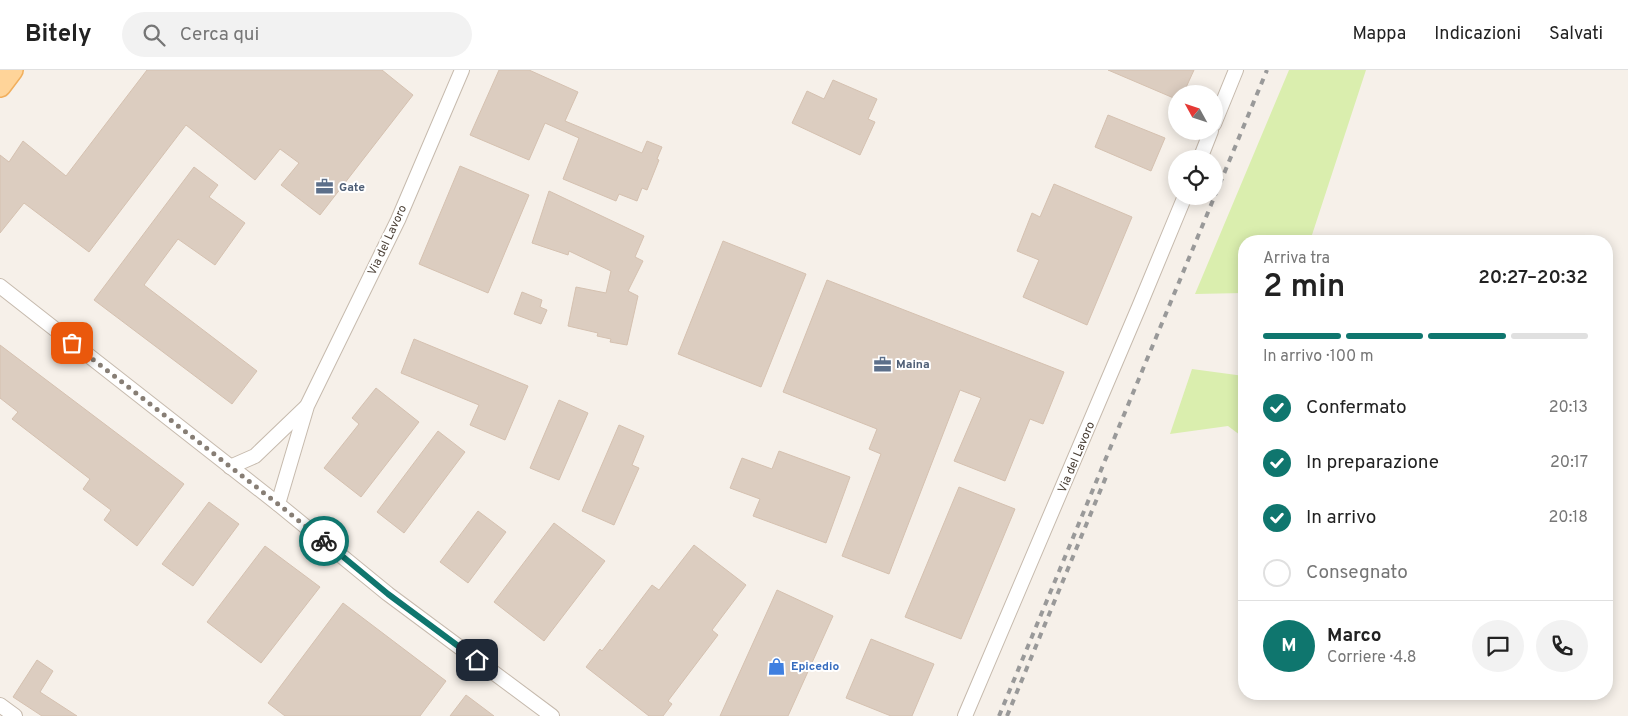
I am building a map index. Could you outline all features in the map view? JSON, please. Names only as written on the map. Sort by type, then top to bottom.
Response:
[{"type":"main road","points":[[0,86],[12,70]]},
{"type":"street","name":"Via del Lavoro","points":[[278,504],[307,406],[398,220],[462,70]]},
{"type":"street","points":[[1223,102],[1236,70]]},
{"type":"street","name":"Via del Lavoro","points":[[965,716],[1139,307],[1180,205]]},
{"type":"street","points":[[0,286],[278,504],[388,594],[552,716]]},
{"type":"street","name":"Via del Lavoro","points":[[230,467],[255,456],[307,406]]},
{"type":"street","points":[[0,705],[15,716]]},
{"type":"green space","points":[[1289,70],[1366,70],[1312,235],[1238,235],[1238,293],[1195,294]]},
{"type":"green space","points":[[1192,369],[1238,375],[1238,434],[1228,426],[1170,434]]},
{"type":"building","name":"Gate","points":[[147,70],[382,70],[413,95],[320,215],[281,185],[299,163],[280,149],[255,180],[186,125],[89,252],[24,203],[0,233],[0,155],[9,162],[23,141],[66,176]]},
{"type":"building","points":[[499,70],[529,70],[578,92],[565,121],[642,153],[647,141],[662,147],[647,190],[642,188],[637,201],[619,194],[616,201],[563,179],[579,138],[545,123],[529,160],[470,135]]},
{"type":"building","points":[[1108,70],[1194,70],[1187,85],[1168,85],[1168,96]]},
{"type":"building","points":[[833,80],[877,99],[868,119],[875,122],[860,155],[792,123],[807,91],[824,99]]},
{"type":"building","points":[[1108,115],[1165,138],[1151,171],[1095,147]]},
{"type":"building","points":[[460,166],[529,195],[488,293],[419,264]]},
{"type":"building","points":[[194,167],[218,185],[209,197],[245,223],[215,265],[178,239],[144,285],[257,371],[232,404],[94,300]]},
{"type":"building","points":[[1054,184],[1132,217],[1087,325],[1023,297],[1039,260],[1017,251],[1032,213],[1040,217]]},
{"type":"building","points":[[549,191],[644,236],[635,257],[643,261],[628,291],[638,296],[627,345],[610,342],[611,339],[597,336],[598,333],[568,326],[576,287],[606,293],[611,271],[569,251],[568,255],[532,243]]},
{"type":"building","points":[[723,241],[806,274],[761,387],[678,354]]},
{"type":"building","points":[[827,280],[1064,372],[1043,424],[1030,419],[1005,481],[954,461],[981,398],[960,390],[889,574],[842,556],[881,454],[869,449],[877,429],[783,392]]},
{"type":"building","points":[[522,292],[542,300],[540,307],[547,310],[541,324],[514,314]]},
{"type":"building","points":[[414,339],[528,386],[505,440],[470,425],[479,405],[401,373]]},
{"type":"building","points":[[0,345],[184,484],[137,546],[104,520],[111,510],[83,489],[90,479],[12,419],[18,412],[0,398]]},
{"type":"building","points":[[376,388],[419,422],[361,497],[324,468],[359,424],[352,418]]},
{"type":"building","points":[[559,400],[588,413],[559,480],[530,468]]},
{"type":"building","points":[[619,425],[644,436],[632,465],[639,468],[614,525],[582,511]]},
{"type":"building","points":[[438,431],[465,452],[404,533],[377,512]]},
{"type":"building","points":[[779,451],[850,477],[826,543],[753,516],[760,499],[730,488],[742,458],[772,469]]},
{"type":"building","points":[[959,487],[1015,509],[961,639],[905,617]]},
{"type":"building","points":[[209,502],[239,524],[193,586],[162,564]]},
{"type":"building","points":[[478,511],[506,532],[468,583],[440,562]]},
{"type":"building","points":[[554,523],[605,561],[544,641],[494,602]]},
{"type":"building","points":[[694,545],[746,585],[712,630],[718,635],[668,701],[672,704],[663,716],[649,716],[586,667],[600,649],[602,651],[652,585],[659,590]]},
{"type":"building","points":[[265,546],[320,587],[261,663],[207,622]]},
{"type":"building","name":"Epicedio","points":[[777,590],[833,616],[788,716],[720,716]]},
{"type":"building","points":[[343,603],[446,681],[420,716],[285,716],[268,703]]},
{"type":"building","points":[[871,639],[934,664],[912,716],[891,716],[846,698]]},
{"type":"building","points":[[37,660],[53,671],[40,692],[77,716],[42,716],[13,697]]},
{"type":"building","points":[[466,695],[494,716],[450,716]]},
{"type":"railway","points":[[999,716],[1267,70]]},
{"type":"railway","points":[[1007,716],[1108,472]]},
{"type":"way so far","points":[[72,343],[324,541]]},
{"type":"place","name":"Gate","points":[[325,187]]},
{"type":"place","name":"Maina","points":[[882,364]]},
{"type":"place","name":"Epicedio","points":[[777,666]]},
{"type":"route","points":[[324,541],[388,594],[477,660]]}]
